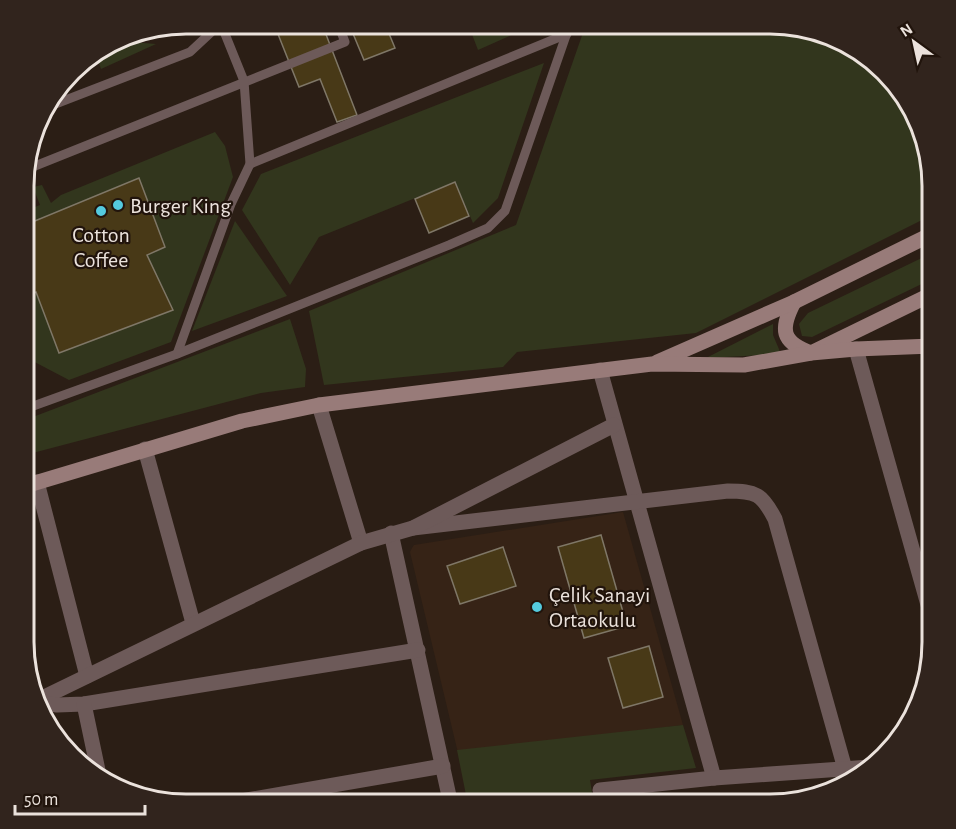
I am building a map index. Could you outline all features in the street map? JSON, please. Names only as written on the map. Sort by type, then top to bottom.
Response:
[{"type":"street","points":[[652,364],[794,302],[921,239]]},
{"type":"street","points":[[794,302],[786,317],[784,328],[787,339],[795,347],[811,353],[921,302]]},
{"type":"street","points":[[35,483],[242,421],[319,405],[652,364],[744,365],[811,353],[921,346]]},
{"type":"street","points":[[856,349],[922,583]]},
{"type":"street","points":[[600,370],[714,778]]},
{"type":"street","points":[[319,405],[361,543]]},
{"type":"street","points":[[413,528],[614,425]]},
{"type":"street","points":[[145,449],[193,623]]},
{"type":"street","points":[[45,697],[361,543],[391,533],[413,528],[728,490],[746,491],[757,494],[766,502],[775,519],[845,774]]},
{"type":"street","points":[[35,497],[87,675]]},
{"type":"street","points":[[391,533],[449,794]]},
{"type":"street","points":[[48,704],[84,704],[418,650]]},
{"type":"street","points":[[84,704],[97,765]]},
{"type":"street","points":[[281,794],[443,766]]},
{"type":"street","points":[[600,790],[714,778],[842,776]]},
{"type":"lane","points":[[60,102],[190,52],[209,35]]},
{"type":"lane","points":[[177,354],[231,204],[250,164],[244,81],[225,35]]},
{"type":"lane","points":[[36,166],[345,42],[342,35]]},
{"type":"lane","points":[[250,164],[565,35]]},
{"type":"lane","points":[[34,406],[177,354],[450,246],[488,228],[505,211],[567,35]]},
{"type":"shaded area","name":"Çelik Sanayi Ortaokulu","points":[[623,512],[683,725],[458,753],[410,552],[414,545]]},
{"type":"green space","points":[[472,35],[511,35],[478,50]]},
{"type":"green space","points":[[582,35],[779,35],[799,37],[818,43],[854,60],[877,79],[901,110],[910,128],[919,157],[921,220],[696,333],[517,352],[503,367],[324,385],[309,311],[516,225]]},
{"type":"green space","points":[[139,43],[156,44],[101,69],[99,62],[119,50]]},
{"type":"green space","points":[[544,63],[498,198],[473,223],[455,182],[319,237],[290,285],[242,210],[261,174]]},
{"type":"green space","points":[[215,132],[225,146],[233,177],[171,342],[69,380],[34,362],[34,207],[40,205],[34,187],[42,185],[51,203],[61,195]]},
{"type":"green space","points":[[235,221],[287,296],[192,331]]},
{"type":"green space","points":[[921,258],[921,284],[812,337],[802,336],[799,324],[808,313]]},
{"type":"green space","points":[[290,319],[306,369],[305,387],[261,393],[35,452],[34,416]]},
{"type":"green space","points":[[773,324],[773,335],[781,354],[706,358]]},
{"type":"green space","points":[[683,725],[696,768],[590,780],[592,794],[466,794],[457,750]]},
{"type":"building","points":[[278,35],[326,35],[357,115],[337,122],[320,79],[299,87]]},
{"type":"building","points":[[354,35],[390,35],[395,48],[364,60]]},
{"type":"building","points":[[139,178],[165,247],[147,255],[173,310],[59,353],[36,292],[34,293],[34,221]]},
{"type":"building","points":[[455,182],[469,216],[429,233],[415,199]]},
{"type":"building","points":[[601,535],[627,626],[584,638],[558,547]]},
{"type":"building","points":[[503,547],[516,586],[460,604],[447,566]]},
{"type":"building","points":[[649,646],[663,697],[623,708],[608,658]]},
{"type":"place","name":"Burger King","points":[[118,205]]},
{"type":"place","name":"Cotton Coffee","points":[[101,211]]},
{"type":"place","name":"Çelik Sanayi Ortaokulu","points":[[537,607]]}]
